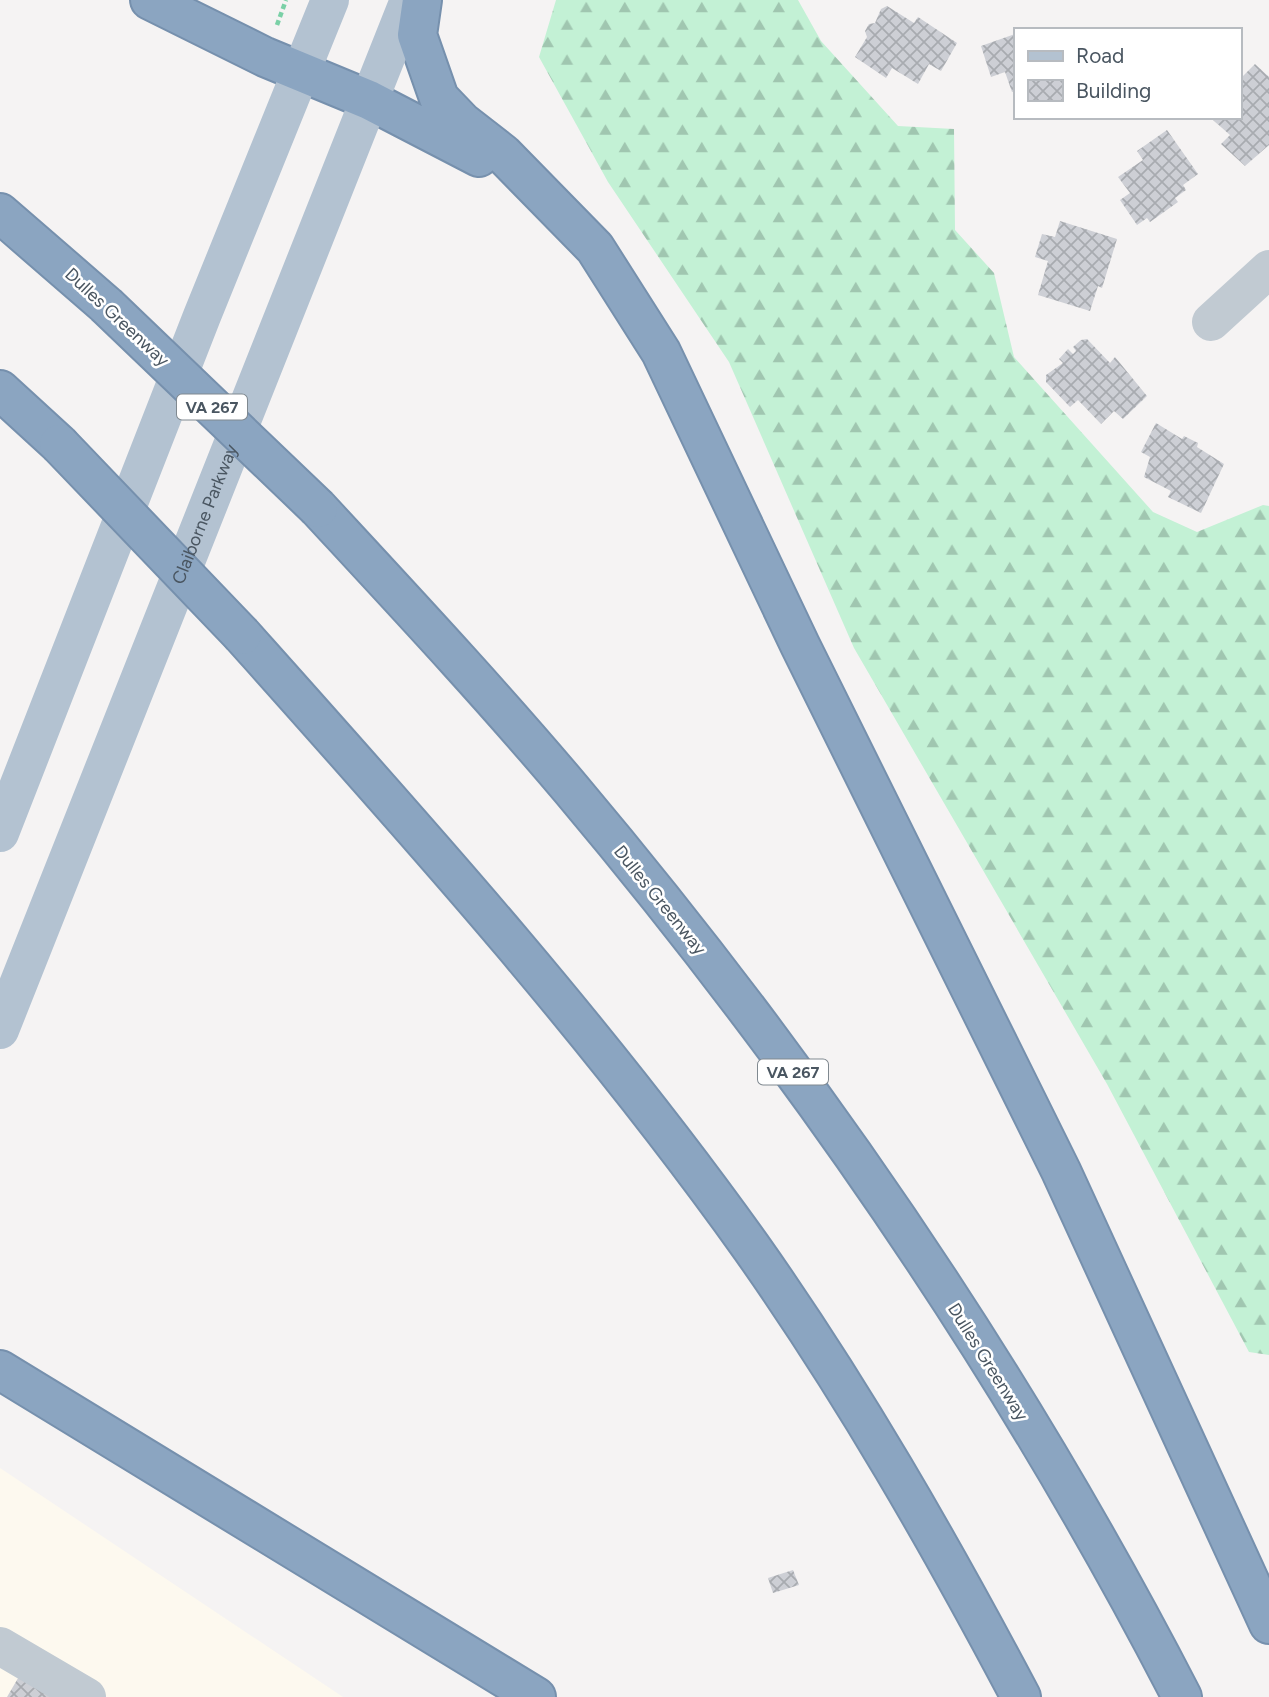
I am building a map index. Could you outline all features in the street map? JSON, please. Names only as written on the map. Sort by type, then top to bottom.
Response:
[{"type":"highway","points":[[150,0],[300,73],[369,100],[455,142],[553,202]]},
{"type":"highway","points":[[198,0],[213,0]]},
{"type":"highway","points":[[422,0],[417,35],[439,98],[462,122],[503,154],[553,202],[595,248],[661,352],[806,657],[1061,1171],[1269,1624]]},
{"type":"highway","name":"Dulles Greenway","points":[[0,213],[106,305],[318,508],[454,655],[570,788],[683,926],[789,1067],[892,1212],[988,1360],[1080,1511],[1182,1697]]},
{"type":"highway","points":[[0,390],[59,444],[242,635],[457,880],[572,1017],[752,1249],[856,1406],[919,1508],[1021,1697]]},
{"type":"highway","points":[[0,1370],[536,1697]]},
{"type":"highway","points":[[0,1389],[46,1398]]},
{"type":"main road","points":[[0,833],[330,0]]},
{"type":"main road","name":"Claiborne Parkway","points":[[0,1030],[409,0]]},
{"type":"street","points":[[1211,322],[1269,269]]},
{"type":"street","points":[[0,1646],[87,1697]]},
{"type":"shaded area","points":[[0,1468],[343,1697],[0,1697]]},
{"type":"green space","points":[[556,0],[798,0],[821,41],[898,126],[954,129],[955,230],[994,273],[1014,357],[1153,512],[1197,532],[1263,505],[1269,506],[1269,1355],[1249,1352],[1107,1084],[854,648],[729,362],[608,182],[539,57]]},
{"type":"building","points":[[887,6],[914,23],[918,17],[957,43],[941,71],[929,64],[918,84],[892,68],[886,78],[855,57],[867,37],[865,31],[869,24],[875,23],[881,9]]},
{"type":"building","points":[[1014,34],[1014,91],[1005,72],[991,77],[981,46]]},
{"type":"building","points":[[1255,64],[1269,77],[1269,145],[1245,166],[1221,144],[1230,135],[1213,120],[1241,119],[1241,78]]},
{"type":"building","points":[[1167,130],[1198,174],[1183,185],[1186,190],[1175,198],[1178,202],[1150,222],[1147,218],[1137,225],[1120,200],[1130,193],[1118,177],[1143,160],[1137,151]]},
{"type":"building","points":[[1060,221],[1117,239],[1102,288],[1098,286],[1090,311],[1038,295],[1048,261],[1035,257],[1042,234],[1055,237]]},
{"type":"building","points":[[1087,339],[1110,363],[1115,357],[1147,396],[1123,419],[1114,411],[1101,424],[1078,400],[1070,407],[1046,382],[1046,375],[1063,363],[1059,359],[1068,349],[1073,354],[1076,351],[1073,347],[1081,340]]},
{"type":"building","points":[[1156,423],[1182,439],[1184,436],[1198,443],[1197,447],[1224,464],[1201,513],[1168,497],[1171,491],[1144,477],[1150,457],[1141,452]]},
{"type":"building","points":[[793,1570],[799,1585],[773,1593],[768,1578]]},
{"type":"building","points":[[21,1673],[60,1697],[7,1697]]}]
